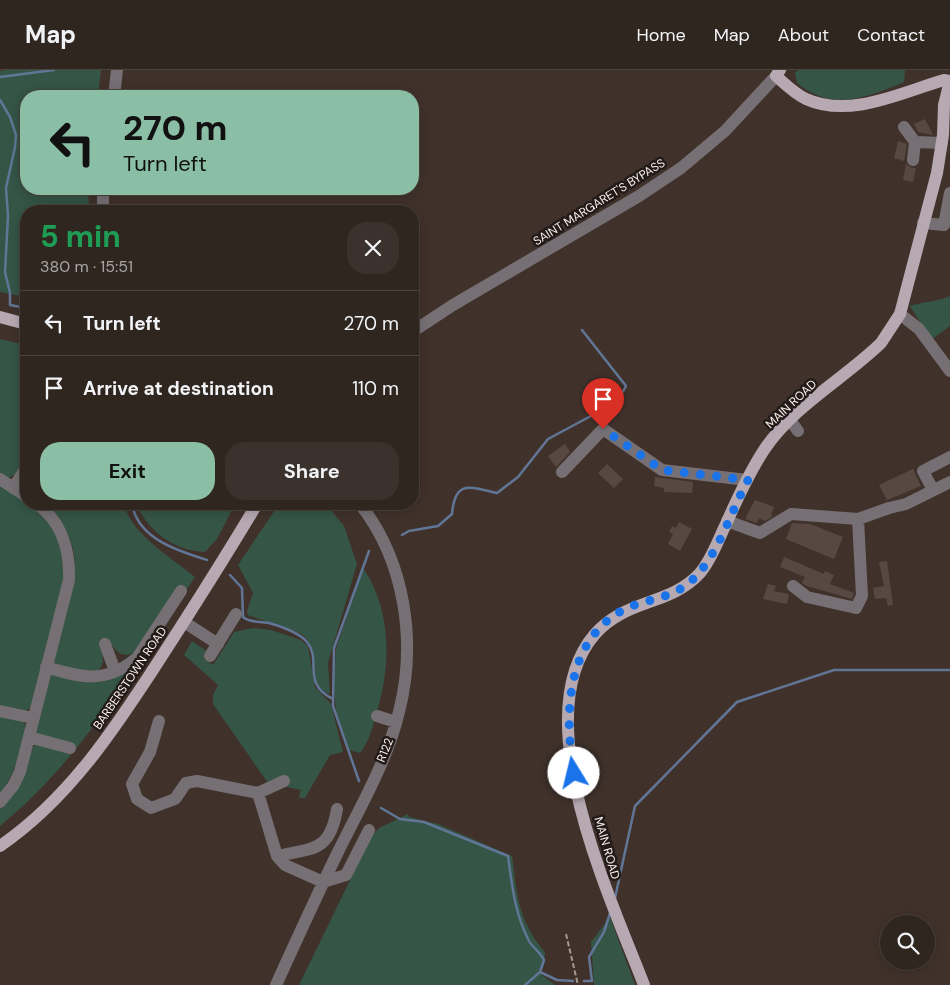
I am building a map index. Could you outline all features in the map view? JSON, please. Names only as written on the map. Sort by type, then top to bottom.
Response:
[{"type":"main road","points":[[778,73],[790,88],[813,102],[848,106],[864,105],[944,80],[950,81]]},
{"type":"main road","name":"MAIN ROAD","points":[[644,985],[593,856],[570,752],[569,709],[575,672],[587,644],[617,615],[628,608],[675,592],[689,583],[710,557],[766,448],[794,425],[881,343],[900,314],[946,137],[944,105],[950,81]]},
{"type":"main road","points":[[0,317],[20,322]]},
{"type":"main road","name":"BARBERSTOWN ROAD","points":[[0,846],[54,798],[100,747],[184,622],[253,510]]},
{"type":"street","points":[[114,90],[116,70]]},
{"type":"street","name":"SAINT MARGARET'S BYPASS","points":[[419,327],[453,305],[632,201],[681,168],[726,131],[778,73]]},
{"type":"street","points":[[904,127],[915,142],[913,160]]},
{"type":"street","points":[[915,142],[946,137]]},
{"type":"street","points":[[923,223],[944,225],[950,193]]},
{"type":"street","points":[[900,314],[918,329],[950,371]]},
{"type":"street","points":[[562,472],[603,429],[662,470],[748,480]]},
{"type":"street","points":[[933,490],[923,471],[950,456]]},
{"type":"street","points":[[13,488],[20,477]]},
{"type":"street","points":[[0,479],[20,492]]},
{"type":"street","points":[[727,521],[760,533],[791,514],[858,519],[906,504],[950,482]]},
{"type":"street","points":[[0,802],[13,786],[20,772],[68,580],[70,562],[60,529],[44,510]]},
{"type":"street","name":"R122","points":[[276,985],[372,781],[396,722],[406,672],[407,632],[400,585],[387,548],[365,510]]},
{"type":"street","points":[[793,586],[807,597],[856,608],[862,596],[858,519]]},
{"type":"street","points":[[46,667],[87,678],[115,671],[137,658],[181,591]]},
{"type":"street","points":[[210,656],[236,614]]},
{"type":"street","points":[[184,622],[218,644]]},
{"type":"street","points":[[106,644],[115,671]]},
{"type":"street","points":[[0,711],[33,718]]},
{"type":"street","points":[[377,716],[396,722]]},
{"type":"street","points":[[159,721],[150,752],[132,784],[137,799],[151,808],[162,806],[175,799],[186,782],[197,780],[258,793],[284,781]]},
{"type":"street","points":[[29,737],[70,748]]},
{"type":"street","points":[[258,793],[277,856],[285,865],[323,882],[346,875],[369,830]]},
{"type":"street","points":[[277,856],[323,844],[331,835],[337,809]]},
{"type":"path","points":[[566,934],[578,985]]},
{"type":"green space","points":[[101,70],[99,90],[20,90],[20,195],[88,195],[89,205],[20,205],[20,296],[0,292],[0,71]]},
{"type":"green space","points":[[798,70],[905,70],[904,82],[863,97],[836,100],[810,92],[797,83],[795,73]]},
{"type":"green space","points":[[950,296],[950,326],[931,340],[910,306]]},
{"type":"green space","points":[[0,339],[20,344],[20,464],[18,472],[9,478],[0,474]]},
{"type":"green space","points":[[0,484],[20,497],[20,510],[41,511],[60,537],[64,578],[31,707],[25,712],[0,710]]},
{"type":"green space","points":[[52,510],[126,510],[143,535],[164,554],[195,577],[129,677],[83,741],[30,799],[0,826],[0,809],[5,804],[31,748],[36,745],[35,734],[47,679],[52,674],[96,680],[133,653],[128,655],[121,654],[108,639],[99,643],[103,663],[95,673],[58,666],[54,662],[75,564],[70,539]]},
{"type":"green space","points":[[139,510],[232,510],[217,539],[205,552],[183,548],[163,538],[147,523]]},
{"type":"green space","points":[[275,510],[331,510],[344,526],[357,564],[328,663],[330,694],[322,690],[317,684],[309,642],[304,636],[248,615],[247,611],[253,593],[238,565]]},
{"type":"green space","points":[[363,568],[373,585],[380,603],[386,641],[386,661],[384,680],[374,723],[360,753],[349,750],[336,711],[334,685],[336,649]]},
{"type":"green space","points":[[253,628],[271,630],[301,640],[308,646],[315,687],[331,704],[343,752],[330,755],[305,798],[299,798],[301,790],[268,783],[213,704],[213,695],[218,685],[184,655],[192,641],[208,652],[204,659],[213,665],[234,632]]},
{"type":"green space","points":[[0,713],[23,720],[25,737],[19,759],[0,796]]},
{"type":"green space","points":[[408,814],[409,817],[438,824],[512,856],[520,907],[529,929],[545,952],[544,966],[538,972],[555,985],[299,985],[371,837],[379,828]]},
{"type":"green space","points":[[610,917],[635,985],[594,985],[591,942]]},
{"type":"building","points":[[925,119],[933,135],[918,132],[914,124]]},
{"type":"building","points":[[898,141],[907,144],[904,161],[894,158]]},
{"type":"building","points":[[906,164],[916,168],[913,182],[903,180]]},
{"type":"building","points":[[565,444],[570,452],[556,467],[548,456]]},
{"type":"building","points":[[607,464],[623,479],[614,488],[598,473]]},
{"type":"building","points":[[913,469],[921,486],[887,500],[879,485]]},
{"type":"building","points":[[655,477],[693,482],[692,493],[664,492],[664,488],[654,486]]},
{"type":"building","points":[[755,500],[774,507],[771,515],[773,516],[765,521],[759,518],[757,523],[745,519]]},
{"type":"building","points":[[679,522],[692,529],[680,551],[668,544],[673,534],[669,532],[672,526],[676,528]]},
{"type":"building","points":[[792,523],[810,524],[843,537],[834,559],[786,539]]},
{"type":"building","points":[[784,557],[824,574],[825,571],[834,575],[830,584],[854,593],[852,599],[802,583],[805,577],[780,567]]},
{"type":"building","points":[[887,561],[893,605],[888,606],[886,598],[875,599],[873,588],[884,586],[879,562]]},
{"type":"building","points":[[768,584],[776,586],[774,591],[789,594],[787,604],[763,599]]},
{"type":"waterway","points":[[0,77],[54,70]]},
{"type":"waterway","points":[[0,100],[10,117],[16,135],[6,188],[8,216],[5,272],[10,293],[10,305],[20,307]]},
{"type":"waterway","points":[[402,535],[409,531],[438,526],[452,514],[456,495],[460,490],[472,488],[497,493],[518,477],[548,439],[617,402],[626,386],[582,330]]},
{"type":"waterway","points":[[134,510],[142,526],[161,542],[172,548],[207,560]]},
{"type":"waterway","points":[[359,781],[333,706],[334,648],[369,551]]},
{"type":"waterway","points":[[230,575],[242,588],[243,617],[252,621],[279,626],[304,639],[311,649],[315,679],[318,686],[323,693],[333,699]]},
{"type":"waterway","points":[[615,898],[635,806],[737,702],[834,670],[950,670]]},
{"type":"waterway","points":[[381,808],[400,819],[424,822],[508,856],[520,921],[532,946],[544,960],[540,972],[525,985]]},
{"type":"waterway","points":[[584,981],[592,981],[589,957],[604,932],[610,913]]},
{"type":"waterway","points":[[540,972],[557,980],[573,981]]},
{"type":"route","points":[[574,773],[570,752],[569,730],[571,688],[580,656],[587,644],[596,632],[617,615],[628,608],[675,592],[689,583],[700,572],[710,557],[748,480],[662,470],[603,429]]}]
